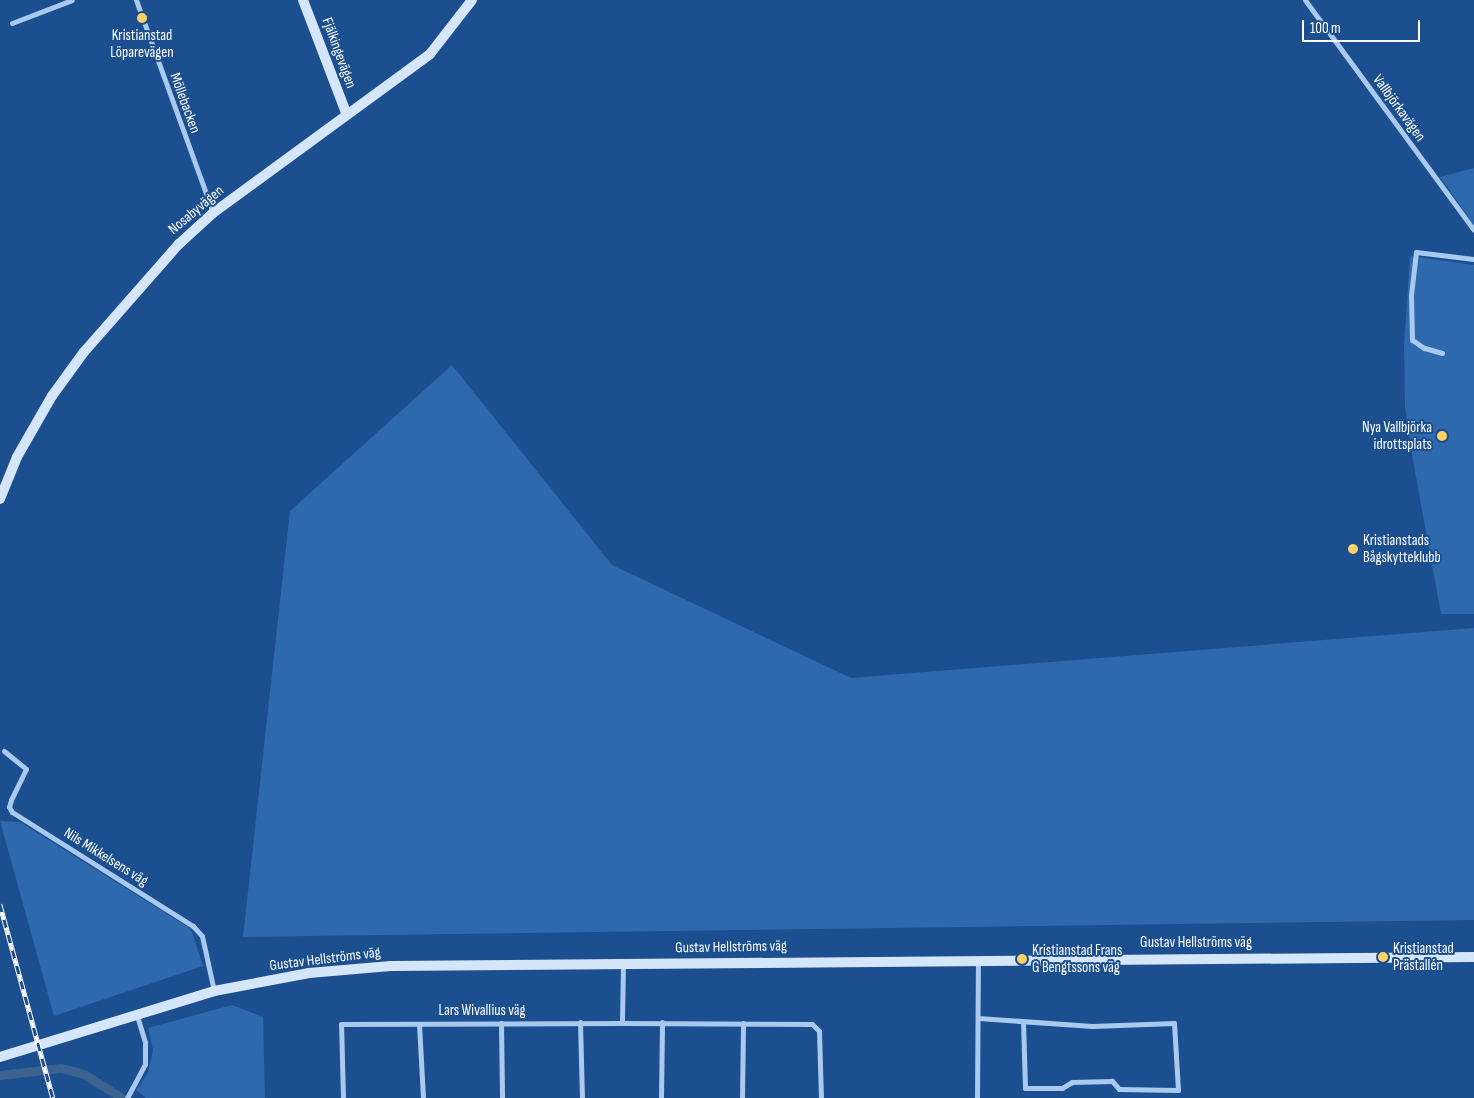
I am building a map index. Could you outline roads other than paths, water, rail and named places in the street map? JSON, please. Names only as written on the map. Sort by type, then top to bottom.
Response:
[{"type":"street","points":[[12,23],[72,0]]},
{"type":"street","name":"Möllebacken","points":[[136,0],[213,213]]},
{"type":"street","name":"Fjälkingevägen","points":[[304,0],[347,115]]},
{"type":"street","name":"Nosabyvägen","points":[[0,499],[17,457],[62,381],[146,279],[213,213],[430,54],[472,0]]},
{"type":"street","name":"Vallbjörkavägen","points":[[1306,0],[1474,230]]},
{"type":"street","points":[[1442,353],[1424,348],[1412,340],[1411,295],[1416,252],[1474,259]]},
{"type":"street","name":"Nils Mikkelsens väg","points":[[4,751],[26,769],[11,800],[9,807],[12,812],[192,926],[202,936],[214,991]]},
{"type":"street","name":"Gustav Hellströms väg","points":[[0,1057],[214,991],[309,973],[391,966],[978,959],[1474,957]]},
{"type":"street","points":[[977,1098],[978,959]]},
{"type":"street","points":[[622,963],[622,1023]]},
{"type":"street","points":[[128,1097],[145,1064],[145,1042],[137,1014]]},
{"type":"street","points":[[978,1018],[1092,1026],[1174,1023],[1178,1090],[1119,1089],[1112,1081],[1072,1082],[1062,1088],[1025,1088],[1023,1022]]},
{"type":"street","points":[[580,1022],[582,1098]]},
{"type":"street","points":[[661,1098],[662,1022]]},
{"type":"street","name":"Lars Wivallius väg","points":[[343,1098],[341,1024],[662,1022],[793,1023],[815,1027],[820,1038],[820,1098]]},
{"type":"street","points":[[501,1023],[502,1098]]},
{"type":"street","points":[[742,1098],[743,1023]]},
{"type":"street","points":[[419,1024],[423,1098]]},
{"type":"waterway","points":[[0,1075],[61,1068],[84,1074],[122,1098]]},
{"type":"railway","points":[[0,904],[53,1098]]},
{"type":"place","name":"Kristianstad Löparevägen","points":[[142,18]]},
{"type":"place","name":"Nya Vallbjörka idrottsplats","points":[[1442,436]]},
{"type":"place","name":"Kristianstads Bågskytteklubb","points":[[1353,549]]},
{"type":"place","name":"Kristianstad Prästallén","points":[[1383,957]]},
{"type":"place","name":"Kristianstad Frans G Bengtssons väg","points":[[1022,959]]}]
